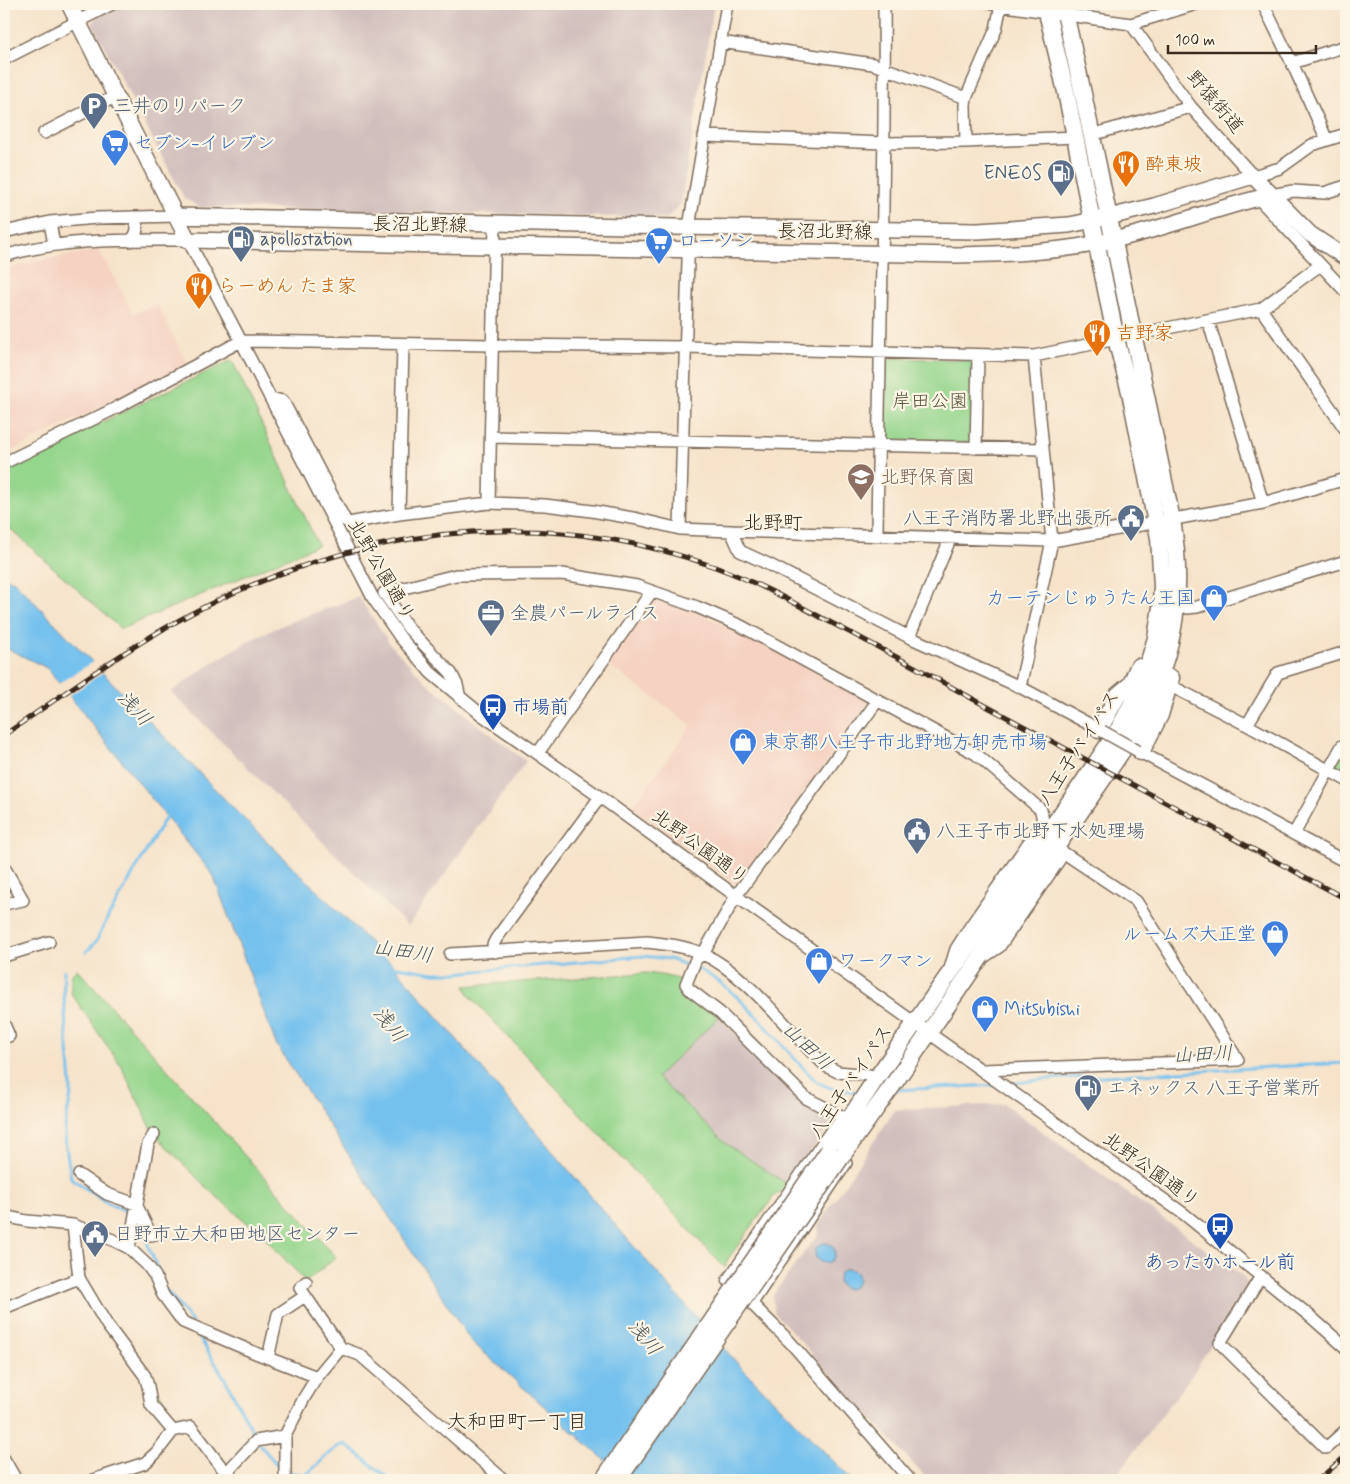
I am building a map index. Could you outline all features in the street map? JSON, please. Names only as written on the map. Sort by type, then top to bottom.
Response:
[{"type":"highway","name":"八王子バイパス","points":[[603,1480],[836,1151],[895,1082],[1133,735],[1156,688],[1171,639],[1176,608],[1176,557],[1164,522],[1116,339],[1075,137],[1046,8]]},
{"type":"highway","name":"八王子バイパス","points":[[618,1480],[836,1151],[852,1112],[1120,727],[1135,700],[1148,667],[1156,638],[1161,607],[1161,558],[1164,522],[1134,335],[1064,9]]},
{"type":"highway","points":[[1100,731],[1118,695],[1131,684],[1139,664],[1152,608],[1150,540],[1164,522],[1180,534],[1187,585],[1187,608],[1182,640],[1160,715],[1139,752]]},
{"type":"main road","points":[[69,4],[188,240]]},
{"type":"main road","name":"長沼北野線","points":[[176,216],[883,231],[978,231],[1050,226],[1109,217],[1154,206],[1253,176]]},
{"type":"main road","name":"野猿街道","points":[[1253,176],[1265,197],[1310,234],[1346,258]]},
{"type":"main road","name":"長沼北野線","points":[[188,240],[883,254],[1008,254],[1113,240],[1265,197]]},
{"type":"main road","points":[[234,218],[227,226],[229,237],[234,241]]},
{"type":"main road","points":[[1050,226],[1059,233],[1060,242],[1055,249]]},
{"type":"street","points":[[4,59],[112,4]]},
{"type":"street","points":[[680,529],[689,227],[727,4]]},
{"type":"street","points":[[877,535],[879,353],[883,254],[884,4]]},
{"type":"street","points":[[966,142],[966,98],[996,29],[996,4],[1064,9],[1130,24],[1161,9],[1196,4]]},
{"type":"street","points":[[1264,4],[1327,140]]},
{"type":"street","name":"野猿街道","points":[[1130,24],[1191,107],[1253,176]]},
{"type":"street","points":[[720,42],[873,64],[966,98]]},
{"type":"street","points":[[1292,63],[1346,46]]},
{"type":"street","points":[[44,132],[116,96]]},
{"type":"street","points":[[1091,135],[1191,107]]},
{"type":"street","points":[[1253,176],[1280,168],[1312,145],[1346,134]]},
{"type":"street","points":[[704,136],[884,143],[966,142],[1075,137]]},
{"type":"street","points":[[1344,287],[1320,265],[1265,197],[1293,191],[1324,193],[1346,186]]},
{"type":"street","points":[[4,232],[50,222],[97,218],[176,216]]},
{"type":"street","points":[[130,241],[137,228],[136,222],[132,217]]},
{"type":"street","points":[[50,222],[54,245]]},
{"type":"street","points":[[489,504],[495,223]]},
{"type":"street","points":[[4,256],[54,245],[102,241],[188,240]]},
{"type":"street","name":"北野公園通り","points":[[188,240],[372,598],[400,637],[431,673],[460,698],[1184,1214],[1346,1348]]},
{"type":"street","points":[[1134,335],[1261,309],[1320,265]]},
{"type":"street","points":[[1261,309],[1346,430]]},
{"type":"street","points":[[1208,320],[1263,503]]},
{"type":"street","points":[[4,463],[116,408],[241,341],[492,346],[685,347],[1034,356],[1116,339]]},
{"type":"street","points":[[399,514],[403,344]]},
{"type":"street","points":[[976,448],[978,356]]},
{"type":"street","points":[[1020,687],[1052,540],[1034,356]]},
{"type":"street","points":[[270,398],[283,400],[345,520],[349,523],[399,514],[489,504],[545,505],[638,519],[680,529],[1052,540],[1164,522],[1263,503],[1346,479]]},
{"type":"street","points":[[491,437],[1043,449]]},
{"type":"street","points":[[731,531],[740,551],[909,637],[1020,687],[1346,862]]},
{"type":"street","points":[[909,637],[951,537]]},
{"type":"street","points":[[1187,608],[1197,607],[1346,561]]},
{"type":"street","points":[[460,698],[457,685],[451,673],[409,629],[384,593],[456,575],[562,574],[636,586],[741,626],[976,754],[1041,810],[1043,822],[956,949],[948,976]]},
{"type":"street","points":[[538,753],[652,591]]},
{"type":"street","points":[[1247,726],[1278,673],[1346,652]]},
{"type":"street","points":[[1169,685],[1346,780]]},
{"type":"street","points":[[852,1112],[806,1098],[719,1012],[689,989],[686,984],[736,896],[878,700]]},
{"type":"street","points":[[1294,834],[1328,770],[1342,746],[1346,744]]},
{"type":"street","points":[[494,952],[493,945],[496,939],[600,797]]},
{"type":"street","points":[[979,960],[999,948],[1064,853],[1136,901],[1238,1060],[988,1074]]},
{"type":"street","points":[[4,867],[23,900],[4,904]]},
{"type":"street","points":[[4,956],[49,942]]},
{"type":"street","points":[[450,954],[647,942],[668,944],[731,971],[826,1066],[838,1072],[869,1075],[875,1081]]},
{"type":"street","points":[[4,1024],[9,1036],[4,1037]]},
{"type":"street","points":[[752,1303],[874,1122],[880,1101]]},
{"type":"street","points":[[852,1112],[831,1131],[728,1280],[790,1342],[910,1480]]},
{"type":"street","points":[[130,1248],[136,1204],[148,1144],[154,1134]]},
{"type":"street","points":[[79,1175],[107,1194],[136,1204],[151,1235],[161,1233]]},
{"type":"street","points":[[4,1216],[27,1221],[73,1225],[130,1248],[155,1276],[163,1295],[183,1322],[317,1377]]},
{"type":"street","points":[[73,1225],[79,1278],[107,1325],[145,1376],[151,1405],[173,1431]]},
{"type":"street","points":[[1261,1276],[1220,1343],[1326,1448],[1346,1430]]},
{"type":"street","points":[[4,1308],[79,1278]]},
{"type":"street","points":[[306,1282],[300,1288],[341,1348],[360,1355],[504,1480]]},
{"type":"street","points":[[268,1358],[278,1314],[305,1296]]},
{"type":"street","points":[[285,1480],[285,1436],[317,1377],[341,1348]]},
{"type":"street","points":[[92,1480],[145,1463],[156,1453],[173,1431],[191,1427],[226,1473],[256,1441],[285,1436]]},
{"type":"street","points":[[4,1459],[16,1480]]},
{"type":"shaded area","points":[[123,4],[714,4],[681,203],[667,218],[199,207],[184,198],[92,23],[96,17]]},
{"type":"shaded area","points":[[99,250],[133,314],[157,304],[188,365],[4,454],[4,270],[42,260]]},
{"type":"shaded area","points":[[359,597],[390,644],[425,681],[526,761],[408,926],[171,692],[212,663],[250,640],[290,622]]},
{"type":"shaded area","name":"東京都八王子市北野地方卸売市場","points":[[664,600],[741,631],[870,702],[737,885],[632,807],[692,725],[607,664],[651,601]]},
{"type":"shaded area","points":[[719,1017],[807,1106],[829,1116],[831,1123],[787,1184],[725,1143],[656,1077]]},
{"type":"shaded area","points":[[1004,1104],[1244,1277],[1248,1286],[1192,1375],[1113,1480],[928,1480],[774,1312],[773,1295],[819,1233],[818,1225],[895,1110]]},
{"type":"green space","name":"岸田公園","points":[[893,358],[973,360],[973,439],[970,443],[889,440],[885,438],[886,363]]},
{"type":"green space","points":[[232,360],[318,545],[121,629],[4,523],[4,469]]},
{"type":"green space","points":[[1346,746],[1346,776],[1335,767]]},
{"type":"green space","points":[[77,969],[336,1257],[306,1282],[266,1239],[209,1190],[154,1134],[121,1066],[71,993],[71,975]]},
{"type":"green space","points":[[646,973],[682,980],[678,990],[691,996],[719,1017],[657,1077],[725,1143],[787,1184],[782,1191],[774,1196],[728,1259],[725,1268],[470,996],[465,986]]},
{"type":"green space","points":[[155,1388],[168,1404],[160,1411],[150,1392]]},
{"type":"water","name":"浅川","points":[[4,577],[14,581],[237,812],[395,967],[636,1249],[737,1363],[852,1480],[627,1480],[471,1341],[276,1044],[213,875],[47,668],[4,647]]},
{"type":"water","points":[[821,1243],[829,1243],[835,1249],[835,1257],[829,1263],[821,1263],[815,1257],[815,1249]]},
{"type":"water","points":[[844,1269],[852,1269],[858,1275],[858,1283],[852,1289],[844,1289],[838,1283],[838,1275]]},
{"type":"pier","points":[[94,661],[105,671],[67,697],[57,685]]},
{"type":"waterway","points":[[86,952],[96,942],[107,919],[167,815]]},
{"type":"waterway","name":"山田川","points":[[391,966],[434,973],[455,973],[643,956],[669,959],[690,966]]},
{"type":"waterway","name":"山田川","points":[[696,968],[713,977],[745,1004],[817,1082],[839,1090],[862,1091]]},
{"type":"waterway","points":[[64,970],[65,1014],[71,1091],[65,1134],[71,1178],[107,1203],[128,1212]]},
{"type":"waterway","name":"山田川","points":[[1008,1084],[1047,1079],[1346,1063]]},
{"type":"waterway","name":"山田川","points":[[895,1090],[996,1085]]},
{"type":"waterway","points":[[139,1222],[160,1275]]},
{"type":"waterway","points":[[166,1290],[192,1322]]},
{"type":"waterway","points":[[196,1332],[225,1379],[256,1438]]},
{"type":"waterway","points":[[259,1444],[280,1468]]},
{"type":"waterway","points":[[288,1472],[306,1475],[337,1447],[345,1444],[391,1480]]},
{"type":"railway","points":[[4,735],[147,639],[207,605],[297,568],[356,550],[415,538],[474,532],[534,531],[594,537],[654,549],[715,567],[769,590],[1346,899]]},
{"type":"railway","points":[[1318,1480],[1346,1456]]},
{"type":"place","name":"三井のリパーク","points":[[94,130]]},
{"type":"place","name":"セブン-イレブン","points":[[115,167]]},
{"type":"place","name":"酔東坡","points":[[1126,188]]},
{"type":"place","name":"ENEOS","points":[[1061,197]]},
{"type":"place","name":"apollostation","points":[[241,263]]},
{"type":"place","name":"ローソン","points":[[659,265]]},
{"type":"place","name":"らーめん たま家","points":[[199,310]]},
{"type":"place","name":"吉野家","points":[[1097,357]]},
{"type":"place","name":"北野保育園","points":[[861,501]]},
{"type":"place","name":"八王子消防署北野出張所","points":[[1131,542]]},
{"type":"place","name":"カーテンじゅうたん王国","points":[[1214,622]]},
{"type":"place","name":"全農パールライス","points":[[491,637]]},
{"type":"place","name":"市場前","points":[[493,731]]},
{"type":"place","name":"東京都八王子市北野地方卸売市場","points":[[743,766]]},
{"type":"place","name":"八王子市北野下水処理場","points":[[917,855]]},
{"type":"place","name":"ルームズ大正堂","points":[[1275,958]]},
{"type":"place","name":"ワークマン","points":[[819,985]]},
{"type":"place","name":"Mitsubishi","points":[[985,1033]]},
{"type":"place","name":"エネックス 八王子営業所","points":[[1088,1112]]},
{"type":"place","name":"あったかホール前","points":[[1220,1250]]},
{"type":"place","name":"日野市立大和田地区センター","points":[[95,1258]]},
{"type":"district","name":"北野町","points":[[773,523]]},
{"type":"district","name":"大和田町一丁目","points":[[517,1422]]}]
